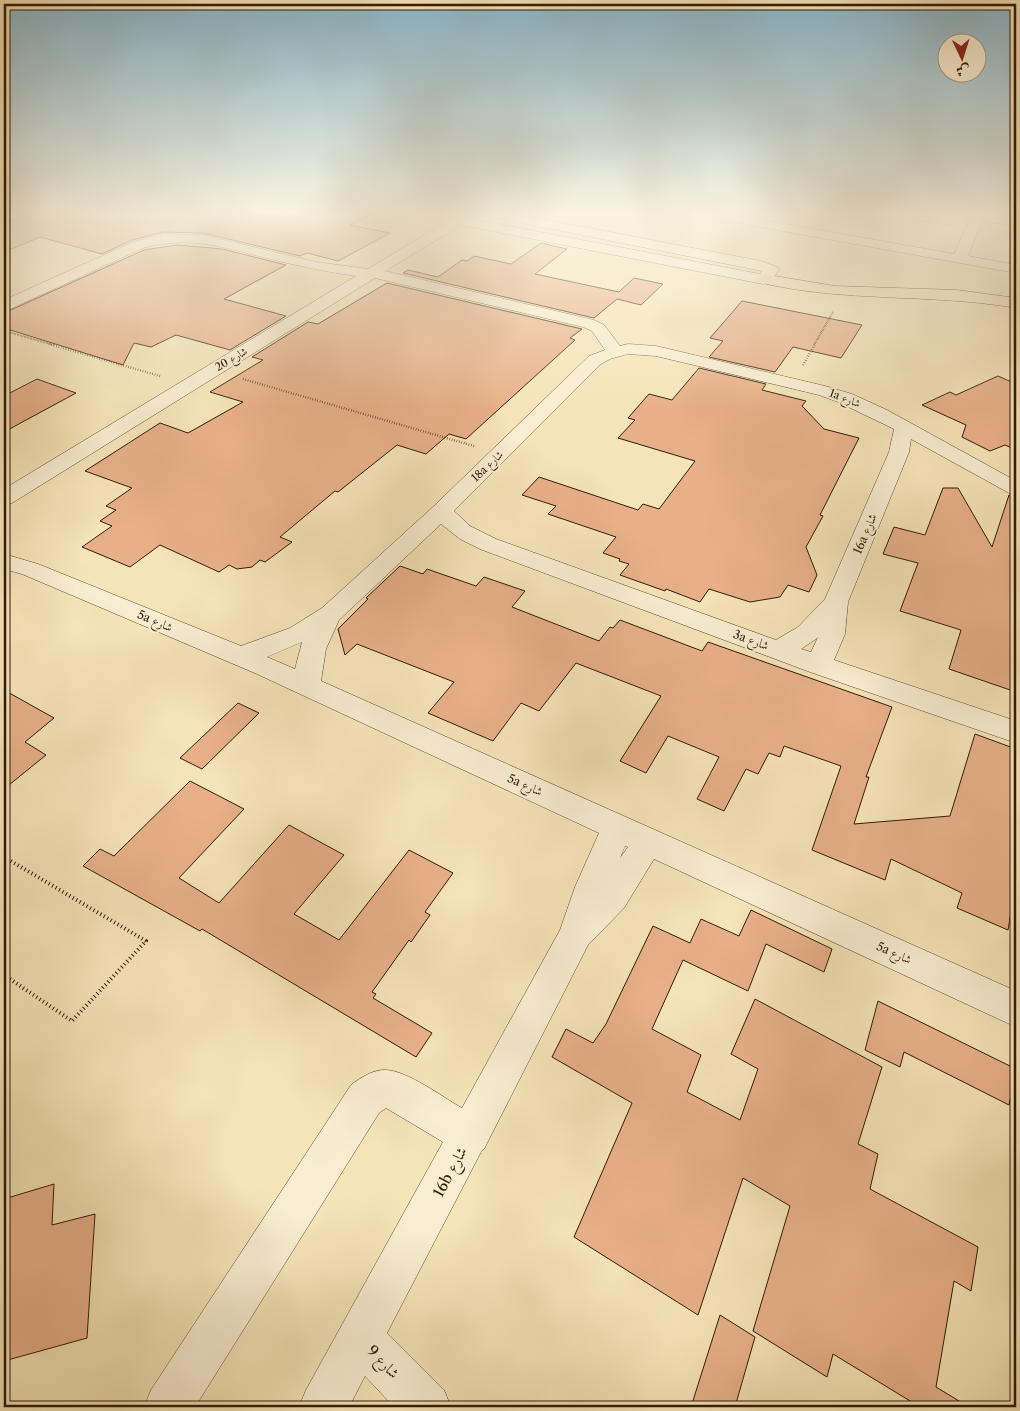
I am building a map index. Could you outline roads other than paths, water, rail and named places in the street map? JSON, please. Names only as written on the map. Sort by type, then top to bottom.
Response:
[{"type":"main road","points":[[763,279],[808,287],[857,292],[966,294],[1016,303]]},
{"type":"street","points":[[4,306],[66,278]]},
{"type":"street","name":"شارع 20","points":[[4,498],[365,278]]},
{"type":"street","points":[[377,278],[588,323],[598,328],[615,351]]},
{"type":"street","points":[[757,278],[763,279]]},
{"type":"street","name":"18a شارع","points":[[240,656],[281,643],[331,614],[442,511],[595,360],[615,351],[628,349],[656,351]]},
{"type":"street","name":"1a شارع","points":[[656,351],[793,383],[845,398],[904,427],[1016,489]]},
{"type":"street","name":"16a شارع","points":[[819,665],[832,634],[836,602],[894,465],[899,452],[904,427]]},
{"type":"street","points":[[894,465],[919,456],[952,454]]},
{"type":"street","name":"3a شارع","points":[[442,511],[464,533],[488,544],[819,665],[1016,732]]},
{"type":"street","name":"3a شارع","points":[[408,542],[440,540],[488,544]]},
{"type":"street","name":"5a شارع","points":[[4,551],[30,569]]},
{"type":"street","name":"5a شارع","points":[[4,561],[30,569],[240,656],[1016,1009]]},
{"type":"street","name":"16a شارع","points":[[779,650],[813,628],[836,602]]},
{"type":"street","name":"18a شارع","points":[[307,686],[310,655],[322,626],[331,614]]},
{"type":"street","name":"16b شارع","points":[[323,1407],[575,936],[591,887],[618,828]]},
{"type":"street","name":"16b شارع","points":[[575,936],[612,898],[648,842]]},
{"type":"street","points":[[168,1407],[365,1099],[371,1093],[387,1088],[395,1091],[470,1135]]},
{"type":"street","name":"شارع 9","points":[[360,1338],[427,1407]]}]
